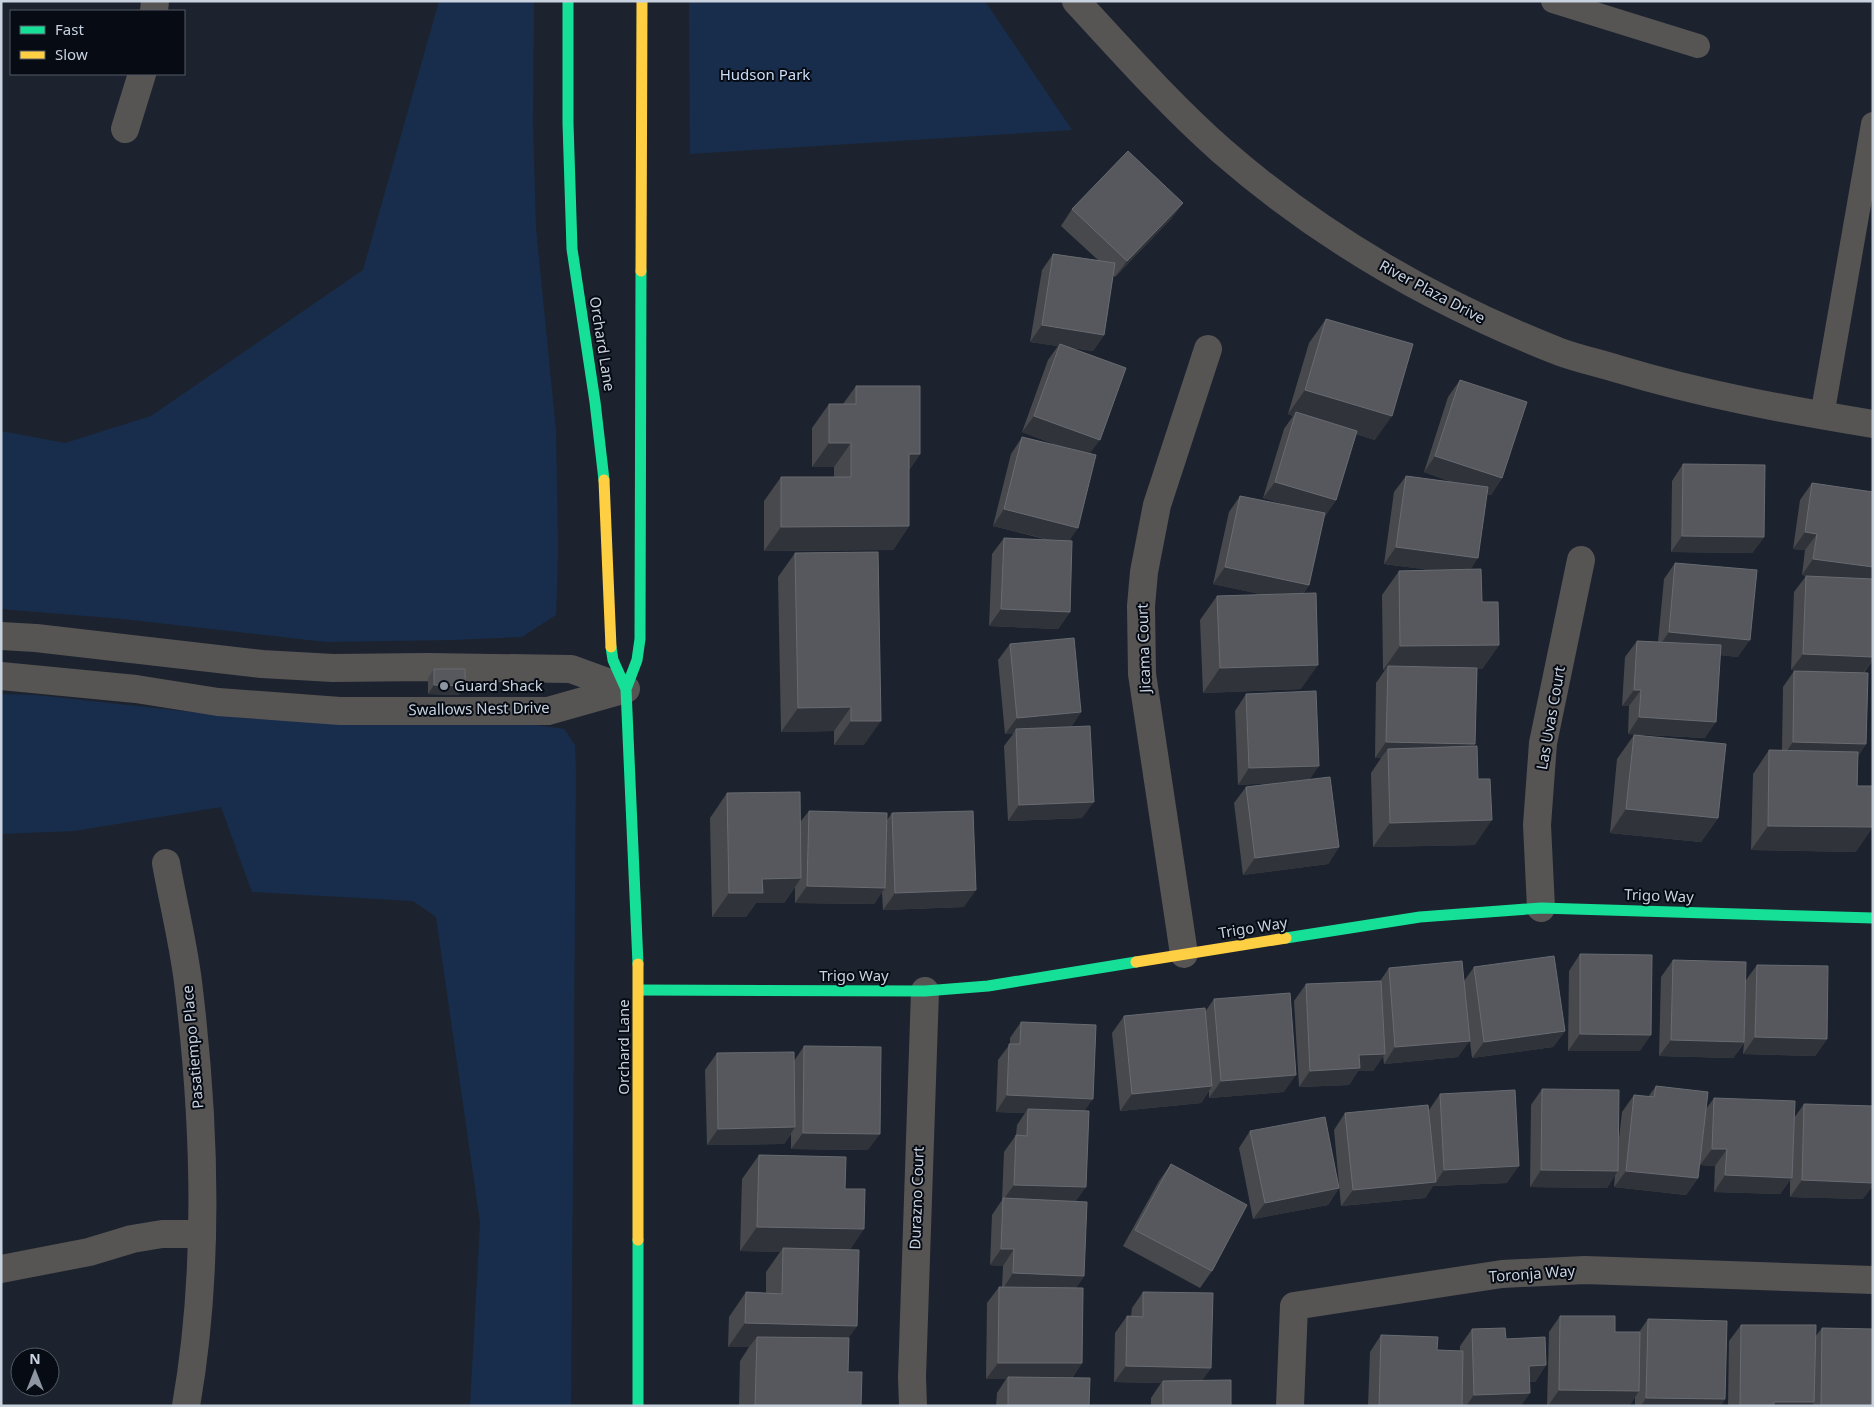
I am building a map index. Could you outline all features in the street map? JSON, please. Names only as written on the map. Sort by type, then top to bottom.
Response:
[{"type":"street","name":"Orchard Lane","points":[[568,1],[568,123],[572,249],[595,402],[604,477],[610,641],[613,660],[626,689],[639,990],[638,1406]]},
{"type":"street","name":"Orchard Lane","points":[[626,689],[637,660],[640,639],[642,1]]},
{"type":"street","name":"River Plaza Drive","points":[[1076,1],[1170,101],[1222,151],[1306,219],[1398,277],[1462,311],[1562,353],[1667,384],[1822,416],[1873,424]]},
{"type":"street","points":[[126,129],[142,75]]},
{"type":"street","name":"Jicama Court","points":[[1184,954],[1142,674],[1141,606],[1144,572],[1157,505],[1208,349]]},
{"type":"street","name":"Las Uvas Court","points":[[1541,908],[1537,825],[1543,743],[1581,560]]},
{"type":"street","points":[[1,636],[36,638],[262,664],[333,668],[571,669],[626,689]]},
{"type":"street","name":"Swallows Nest Drive","points":[[1,676],[136,689],[218,702],[340,711],[548,711],[626,689]]},
{"type":"street","name":"Pasatiempo Place","points":[[166,863],[188,980],[198,1081],[202,1234],[193,1366],[186,1406]]},
{"type":"street","name":"Trigo Way","points":[[639,990],[925,991],[988,986],[1420,917],[1541,908],[1873,918]]},
{"type":"street","name":"Durazno Court","points":[[913,1406],[912,1368],[925,991]]},
{"type":"street","points":[[1,1269],[89,1252],[162,1234],[202,1234]]},
{"type":"street","name":"Toronja Way","points":[[1290,1406],[1294,1306],[1502,1274],[1576,1271],[1873,1280]]},
{"type":"lane","points":[[1553,1],[1698,46]]},
{"type":"lane","points":[[1822,416],[1873,124]]},
{"type":"green space","points":[[439,1],[534,1],[533,124],[536,228],[556,431],[558,552],[556,615],[522,637],[326,642],[123,619],[1,609],[1,431],[65,443],[151,416],[363,270]]},
{"type":"green space","name":"Hudson Park","points":[[689,1],[985,1],[1072,130],[690,154]]},
{"type":"green space","points":[[1,694],[36,695],[257,719],[536,725],[564,729],[575,745],[576,769],[571,1406],[470,1406],[480,1222],[436,917],[413,901],[252,892],[221,807],[74,831],[1,834]]},
{"type":"building","points":[[1128,151],[1183,203],[1127,261],[1072,209]]},
{"type":"building","points":[[1053,254],[1115,263],[1104,335],[1042,325]]},
{"type":"building","points":[[1326,319],[1413,344],[1392,416],[1305,390]]},
{"type":"building","points":[[1060,344],[1126,368],[1100,440],[1034,416]]},
{"type":"building","points":[[1460,380],[1527,402],[1502,478],[1435,456]]},
{"type":"building","points":[[856,386],[920,386],[920,454],[909,454],[909,526],[781,527],[781,477],[851,477],[851,443],[829,443],[829,404],[856,404]]},
{"type":"building","points":[[1296,412],[1357,431],[1336,500],[1275,482]]},
{"type":"building","points":[[1022,437],[1096,455],[1078,528],[1004,509]]},
{"type":"building","points":[[1683,464],[1765,465],[1764,537],[1682,536]]},
{"type":"building","points":[[1406,476],[1488,487],[1478,558],[1396,547]]},
{"type":"building","points":[[1812,483],[1873,492],[1873,567],[1813,559],[1817,534],[1805,532]]},
{"type":"building","points":[[1240,496],[1325,513],[1309,585],[1225,567]]},
{"type":"building","points":[[1004,538],[1072,541],[1070,612],[1001,609]]},
{"type":"building","points":[[878,552],[881,721],[851,721],[851,707],[798,708],[795,553]]},
{"type":"building","points":[[1675,563],[1757,570],[1750,640],[1669,632]]},
{"type":"building","points":[[1481,569],[1482,602],[1498,602],[1499,645],[1400,646],[1399,571]]},
{"type":"building","points":[[1806,576],[1873,579],[1873,657],[1803,654]]},
{"type":"building","points":[[1316,593],[1318,665],[1220,668],[1217,596]]},
{"type":"building","points":[[1074,638],[1081,712],[1017,718],[1010,644]]},
{"type":"building","points":[[1637,641],[1721,645],[1716,722],[1639,717],[1641,690],[1634,690]]},
{"type":"building","points":[[1388,666],[1477,668],[1475,744],[1386,742]]},
{"type":"building","points":[[434,669],[465,669],[465,686],[434,685]]},
{"type":"building","points":[[1794,671],[1868,673],[1866,744],[1793,742]]},
{"type":"building","points":[[1316,691],[1319,766],[1249,768],[1246,694]]},
{"type":"building","points":[[1090,726],[1094,802],[1019,805],[1016,729]]},
{"type":"building","points":[[1634,735],[1726,744],[1718,818],[1626,809]]},
{"type":"building","points":[[1477,746],[1478,779],[1490,779],[1492,820],[1390,823],[1388,749]]},
{"type":"building","points":[[1769,750],[1858,752],[1857,786],[1873,786],[1873,827],[1768,826]]},
{"type":"building","points":[[1330,777],[1339,847],[1255,858],[1246,787]]},
{"type":"building","points":[[800,792],[801,878],[762,879],[763,893],[729,893],[727,793]]},
{"type":"building","points":[[809,811],[887,813],[885,888],[807,886]]},
{"type":"building","points":[[973,811],[976,890],[895,893],[892,813]]},
{"type":"building","points":[[1580,954],[1652,955],[1651,1035],[1580,1034]]},
{"type":"building","points":[[1554,956],[1565,1031],[1484,1042],[1474,967]]},
{"type":"building","points":[[1673,960],[1746,962],[1744,1042],[1671,1040]]},
{"type":"building","points":[[1462,961],[1470,1041],[1395,1047],[1389,968]]},
{"type":"building","points":[[1757,965],[1828,966],[1827,1039],[1755,1037]]},
{"type":"building","points":[[1381,981],[1385,1054],[1359,1055],[1360,1068],[1310,1071],[1306,984]]},
{"type":"building","points":[[1290,993],[1296,1075],[1221,1081],[1214,999]]},
{"type":"building","points":[[1205,1008],[1212,1086],[1132,1094],[1124,1016]]},
{"type":"building","points":[[1021,1022],[1096,1025],[1093,1099],[1007,1095],[1009,1044],[1020,1044]]},
{"type":"building","points":[[804,1046],[881,1047],[880,1134],[803,1133]]},
{"type":"building","points":[[794,1052],[795,1127],[718,1129],[717,1053]]},
{"type":"building","points":[[1656,1086],[1708,1092],[1698,1178],[1626,1171],[1634,1095],[1654,1097]]},
{"type":"building","points":[[1542,1089],[1619,1090],[1618,1171],[1541,1170]]},
{"type":"building","points":[[1515,1090],[1519,1166],[1444,1170],[1440,1094]]},
{"type":"building","points":[[1714,1098],[1795,1101],[1792,1178],[1725,1175],[1727,1149],[1712,1149]]},
{"type":"building","points":[[1804,1104],[1873,1106],[1873,1183],[1802,1180]]},
{"type":"building","points":[[1428,1105],[1436,1182],[1353,1190],[1345,1113]]},
{"type":"building","points":[[1028,1109],[1089,1111],[1086,1187],[1014,1185],[1016,1135],[1027,1136]]},
{"type":"building","points":[[1325,1117],[1339,1188],[1265,1203],[1250,1131]]},
{"type":"building","points":[[759,1155],[846,1157],[845,1189],[865,1189],[864,1229],[757,1227]]},
{"type":"building","points":[[1171,1164],[1247,1205],[1212,1271],[1135,1230]]},
{"type":"building","points":[[1003,1198],[1087,1202],[1084,1276],[1013,1273],[1014,1249],[1001,1249]]},
{"type":"building","points":[[783,1248],[859,1250],[857,1326],[745,1323],[746,1292],[782,1294]]},
{"type":"building","points":[[999,1287],[1083,1288],[1082,1363],[998,1363]]},
{"type":"building","points":[[1143,1292],[1213,1293],[1211,1368],[1126,1366],[1127,1316],[1143,1317]]},
{"type":"building","points":[[1560,1316],[1615,1316],[1615,1332],[1640,1332],[1639,1391],[1559,1390]]},
{"type":"building","points":[[1648,1319],[1727,1321],[1725,1399],[1646,1398]]},
{"type":"building","points":[[1741,1325],[1816,1325],[1814,1402],[1774,1402],[1774,1406],[1740,1406]]},
{"type":"building","points":[[1505,1328],[1506,1339],[1545,1337],[1546,1365],[1529,1366],[1530,1393],[1474,1395],[1472,1329]]},
{"type":"building","points":[[1822,1328],[1873,1329],[1873,1406],[1821,1406]]},
{"type":"building","points":[[1381,1335],[1438,1337],[1437,1350],[1463,1351],[1462,1406],[1379,1406]]},
{"type":"building","points":[[757,1337],[849,1338],[848,1372],[862,1372],[861,1406],[755,1406]]},
{"type":"building","points":[[1008,1377],[1090,1378],[1089,1406],[1008,1406]]},
{"type":"building","points":[[1231,1380],[1231,1406],[1163,1406],[1163,1381]]},
{"type":"traffic: fast","points":[[568,1],[568,123],[572,249],[595,402],[604,480]]},
{"type":"traffic: fast","points":[[626,689],[637,660],[640,639],[641,271]]},
{"type":"traffic: fast","points":[[611,647],[613,660],[626,689],[638,964]]},
{"type":"traffic: fast","points":[[1286,938],[1420,917],[1541,908],[1873,918]]},
{"type":"traffic: fast","points":[[639,990],[925,991],[988,986],[1136,962]]},
{"type":"traffic: fast","points":[[638,1240],[638,1406]]},
{"type":"traffic: slow","points":[[641,271],[642,1]]},
{"type":"traffic: slow","points":[[604,480],[611,647]]},
{"type":"traffic: slow","points":[[1136,962],[1286,938]]},
{"type":"traffic: slow","points":[[638,964],[638,1240]]},
{"type":"place","name":"Guard Shack","points":[[444,686]]}]
